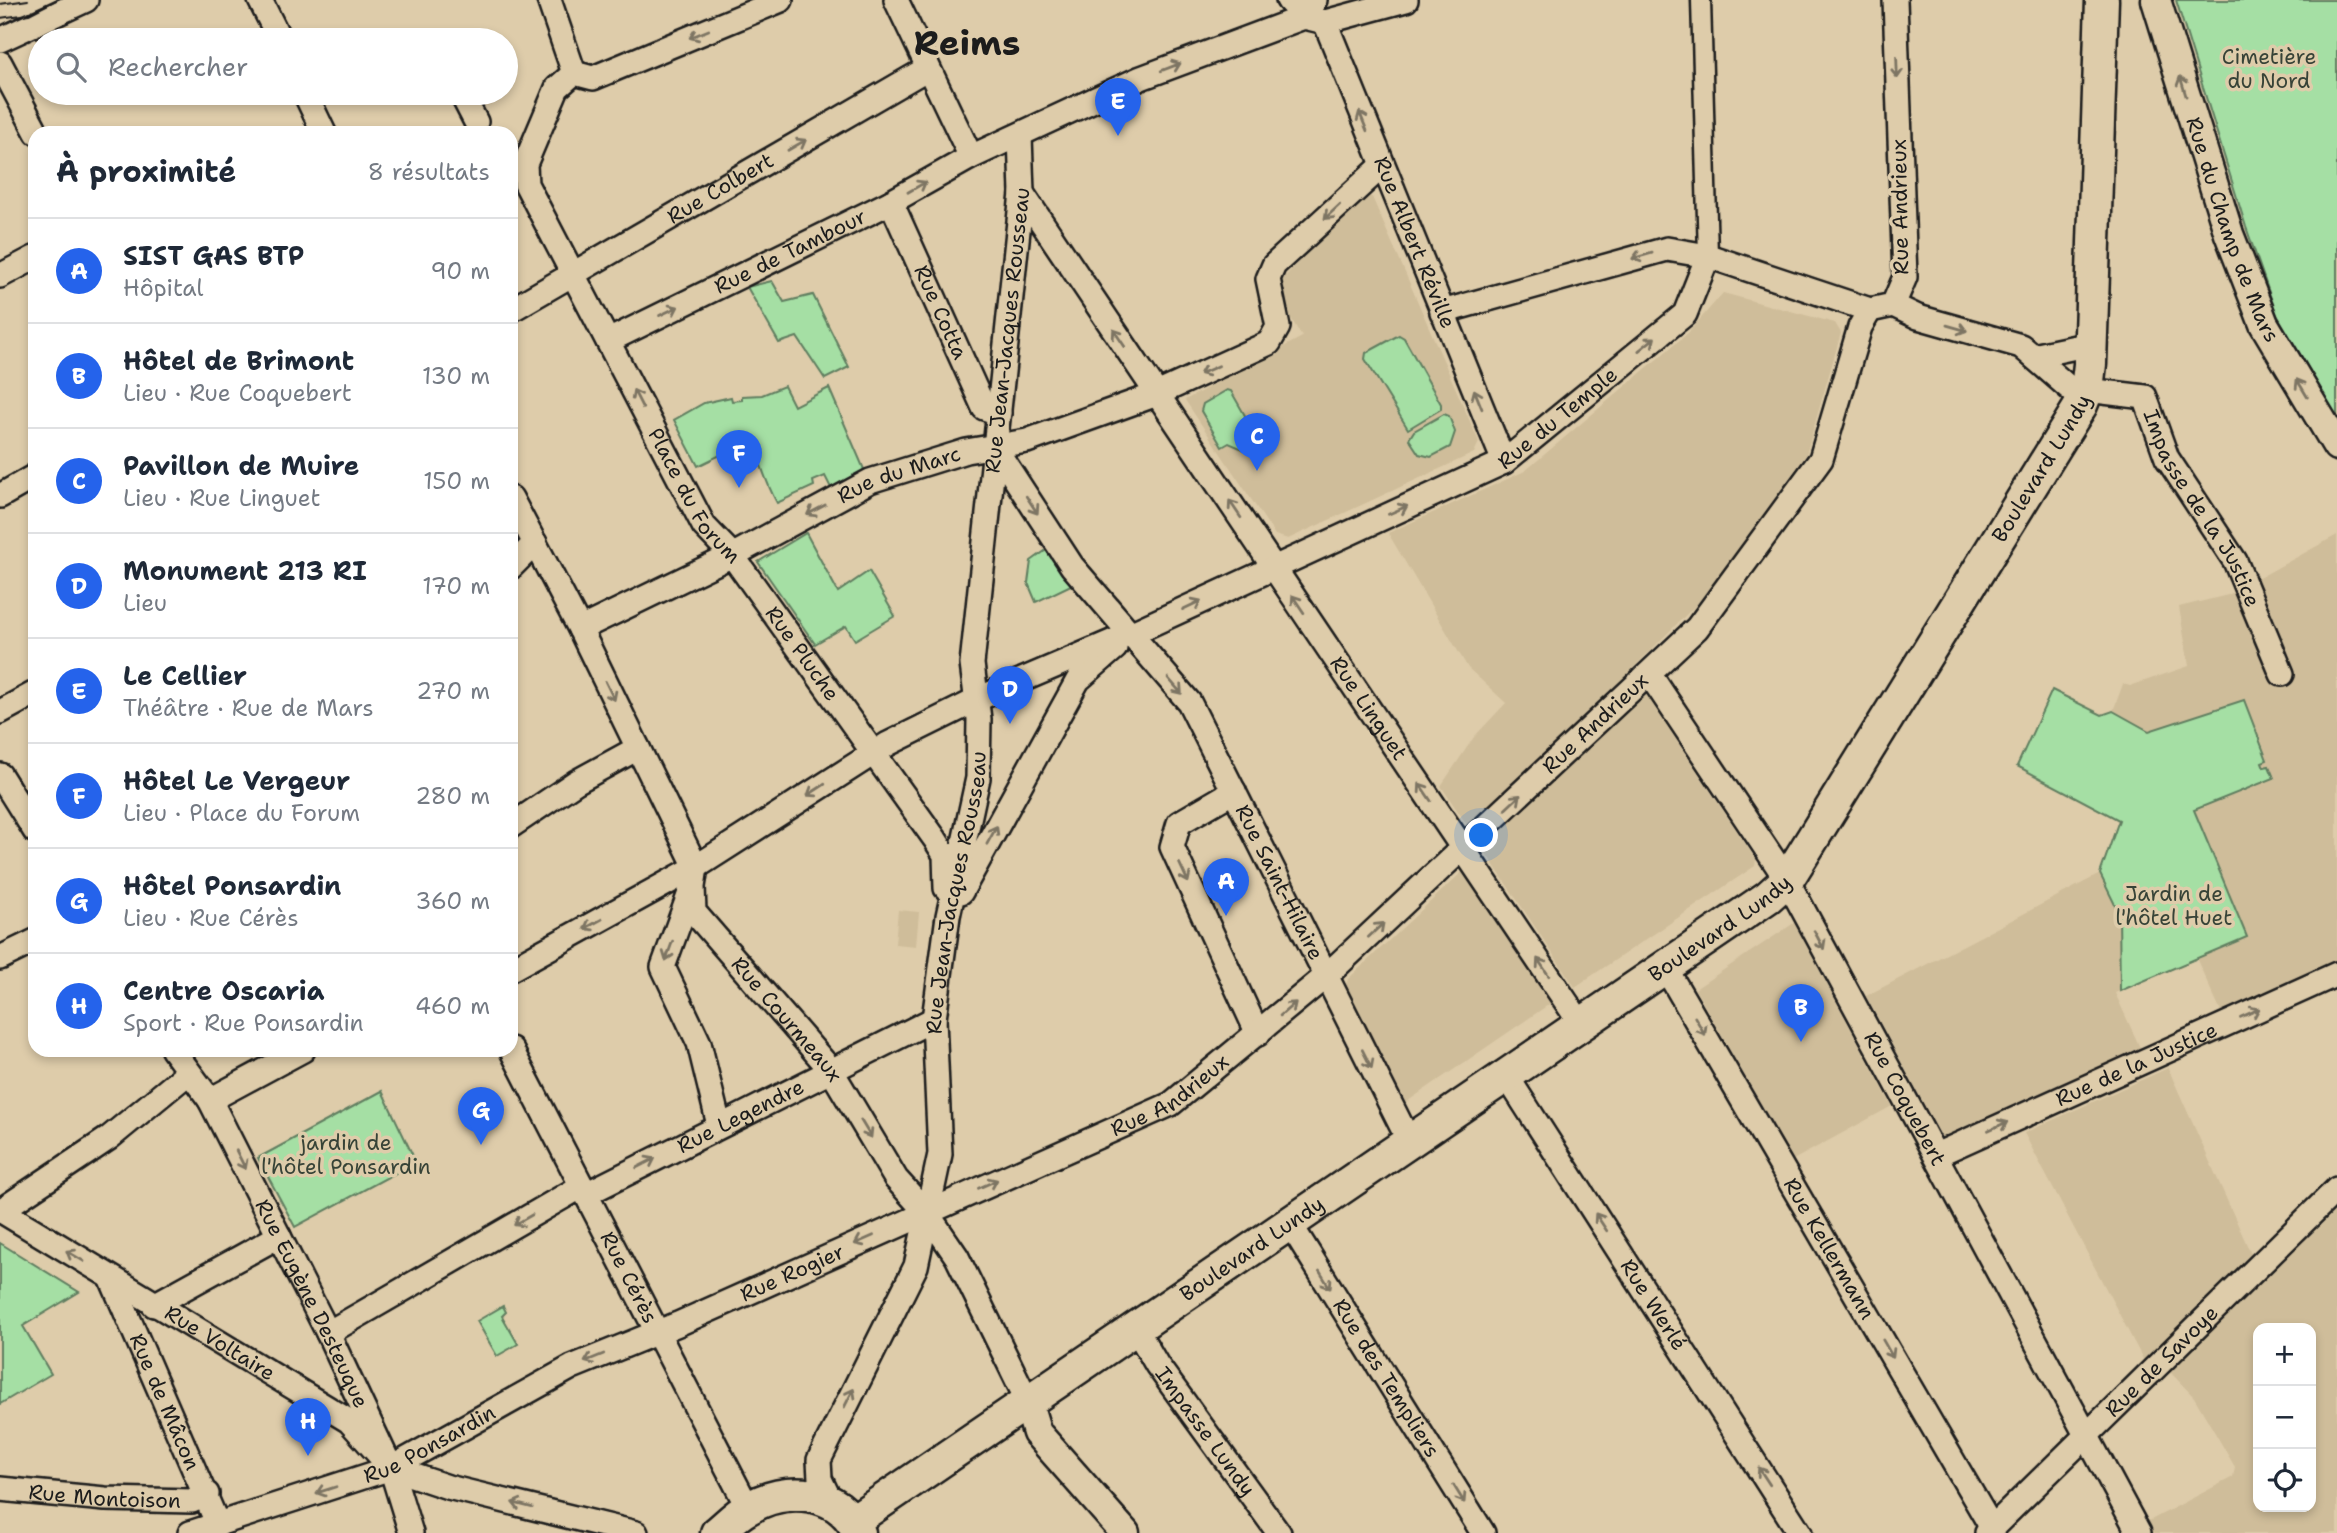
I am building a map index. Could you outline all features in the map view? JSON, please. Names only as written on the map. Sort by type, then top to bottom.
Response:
[{"type":"main road","name":"Boulevard Lundy","points":[[856,1527],[1027,1400],[1768,897],[1787,880],[2085,395],[2090,344],[2102,0]]},
{"type":"main road","points":[[717,1533],[748,1508],[789,1494],[829,1498],[856,1527]]},
{"type":"street","points":[[0,40],[86,0]]},
{"type":"street","points":[[260,0],[273,28]]},
{"type":"street","points":[[550,0],[574,73]]},
{"type":"street","points":[[574,73],[595,77],[781,0]]},
{"type":"street","points":[[896,0],[971,157]]},
{"type":"street","points":[[1288,0],[1315,13]]},
{"type":"street","name":"Rue de Tambour","points":[[608,341],[891,202],[971,157],[1141,78],[1315,13],[1406,0]]},
{"type":"street","name":"Rue du Temple","points":[[1130,634],[1504,462],[1685,314],[1708,256],[1701,0]]},
{"type":"street","name":"Rue Andrieux","points":[[927,1213],[1171,1104],[1326,976],[1650,676],[1697,628],[1821,459],[1860,327],[1870,310],[1893,305],[1905,277],[1895,0]]},
{"type":"street","name":"Rue du Champ de Mars","points":[[2157,0],[2229,234],[2264,324],[2337,446]]},
{"type":"street","name":"Rue Albert Réville","points":[[1315,13],[1382,166],[1504,462]]},
{"type":"street","points":[[0,63],[33,126]]},
{"type":"street","name":"Rue Colbert","points":[[518,306],[928,68]]},
{"type":"street","points":[[518,168],[557,88],[574,73]]},
{"type":"street","points":[[311,105],[321,126]]},
{"type":"street","points":[[467,105],[476,122]]},
{"type":"street","name":"Rue Jean-Jacques Rousseau","points":[[829,1498],[820,1479],[819,1460],[916,1266],[940,1154],[934,1018],[948,916],[978,778],[977,700],[972,664],[1022,193],[1020,136]]},
{"type":"street","name":"Rue du Marc","points":[[732,555],[870,481],[966,451],[1027,441],[1157,394],[1269,343],[1278,327],[1268,279],[1274,265],[1382,166]]},
{"type":"street","name":"Place du Forum","points":[[518,168],[704,526],[732,555],[580,629]]},
{"type":"street","name":"Rue Linguet","points":[[1022,193],[1581,1024]]},
{"type":"street","name":"Rue Cotta","points":[[891,202],[984,408],[999,413]]},
{"type":"street","points":[[1442,312],[1667,249],[1708,256],[1870,310]]},
{"type":"street","points":[[0,276],[28,261]]},
{"type":"street","points":[[1893,305],[1918,317],[2021,346],[2042,367],[2085,395]]},
{"type":"street","points":[[2033,356],[2090,344]]},
{"type":"street","name":"Impasse de la Justice","points":[[2085,395],[2145,397],[2167,458],[2235,561],[2282,674]]},
{"type":"street","name":"Rue Saint-Hilaire","points":[[995,448],[1072,566],[1189,702],[1409,1141]]},
{"type":"street","points":[[0,496],[28,480]]},
{"type":"street","points":[[518,511],[580,629]]},
{"type":"street","points":[[518,560],[535,543]]},
{"type":"street","name":"Rue Pluche","points":[[732,555],[945,855],[948,916]]},
{"type":"street","name":"Rue Courmeaux","points":[[580,629],[638,748],[694,877],[694,912],[831,1070],[896,1179],[927,1213],[962,1266],[1027,1400]]},
{"type":"street","points":[[518,965],[694,877],[873,753],[977,700],[1130,634]]},
{"type":"street","points":[[948,916],[1078,680],[1130,634]]},
{"type":"street","name":"Rue Coquebert","points":[[1650,676],[1787,880],[2139,1533]]},
{"type":"street","points":[[0,712],[28,697]]},
{"type":"street","points":[[518,822],[576,782],[638,748]]},
{"type":"street","points":[[0,775],[28,820]]},
{"type":"street","points":[[1234,791],[1179,823],[1172,847],[1258,1034]]},
{"type":"street","points":[[694,877],[663,967],[699,1042],[719,1125]]},
{"type":"street","points":[[0,958],[28,944]]},
{"type":"street","name":"Rue Kellermann","points":[[1665,967],[1990,1530]]},
{"type":"street","name":"Rue de la Justice","points":[[1936,1155],[2333,976]]},
{"type":"street","name":"Rue Legendre","points":[[328,1333],[584,1190],[934,1018]]},
{"type":"street","name":"Rue Eugène Desteuque","points":[[178,1057],[210,1100],[328,1333],[391,1468],[411,1533]]},
{"type":"street","points":[[210,1100],[290,1057]]},
{"type":"street","name":"Rue Cérès","points":[[515,1057],[748,1508]]},
{"type":"street","points":[[0,1211],[109,1138],[188,1073]]},
{"type":"street","name":"Rue Werlé","points":[[1506,1075],[1800,1533]]},
{"type":"street","name":"Rue de Savoye","points":[[1990,1530],[2337,1189]]},
{"type":"street","name":"Rue Voltaire","points":[[0,1211],[349,1422],[391,1468],[448,1487],[636,1533]]},
{"type":"street","name":"Rue Rogier","points":[[658,1333],[927,1213]]},
{"type":"street","name":"Rue des Templiers","points":[[1289,1222],[1483,1533]]},
{"type":"street","points":[[155,1305],[279,1236]]},
{"type":"street","name":"Rue de Mâcon","points":[[111,1278],[207,1494],[218,1525]]},
{"type":"street","name":"Impasse Lundy","points":[[1135,1327],[1157,1365],[1279,1533]]},
{"type":"street","name":"Rue Ponsardin","points":[[190,1533],[391,1468],[572,1367],[658,1333]]},
{"type":"street","points":[[331,1411],[348,1403],[351,1381]]},
{"type":"street","points":[[1027,1400],[1037,1433],[1125,1533]]},
{"type":"street","name":"Rue Montoison","points":[[0,1489],[105,1499],[175,1501],[192,1501],[207,1494]]},
{"type":"shaded area","points":[[1361,194],[1372,197],[1479,442],[1474,453],[1288,539],[1275,535],[1185,400],[1302,337],[1276,293],[1277,285]]},
{"type":"shaded area","points":[[1723,293],[1835,323],[1841,333],[1806,455],[1699,602],[1630,671],[1756,860],[1755,866],[1575,987],[1441,786],[1474,737],[1506,703],[1468,668],[1388,533],[1525,471],[1688,333]]},
{"type":"shaded area","points":[[2337,535],[2337,960],[2221,1012],[2196,958],[2115,993],[2142,1052],[1944,1141],[1866,996],[2100,874],[2118,909],[2119,820],[2065,792],[2102,715],[2113,711],[2123,684],[2130,686],[2189,666],[2179,607],[2228,595]]},
{"type":"shaded area","points":[[1462,872],[1551,1003],[1405,1103],[1346,985],[1348,979]]},
{"type":"shaded area","points":[[898,910],[919,912],[916,946],[895,944]]},
{"type":"shaded area","points":[[1794,923],[1892,1106],[1793,1160],[1695,989]]},
{"type":"shaded area","points":[[2168,1068],[2251,1254],[2282,1263],[2337,1209],[2337,1533],[2153,1533],[2147,1522],[2233,1477],[2235,1467],[2194,1397],[2171,1373],[2144,1361],[2024,1133]]},
{"type":"green space","name":"Cimetière du Nord","points":[[2176,0],[2337,0],[2337,417],[2277,315],[2246,227]]},
{"type":"green space","points":[[772,281],[784,302],[813,295],[849,367],[825,379],[797,337],[779,343],[747,287]]},
{"type":"green space","points":[[1399,335],[1404,338],[1441,404],[1441,409],[1408,429],[1365,359],[1366,353]]},
{"type":"green space","points":[[784,386],[794,406],[829,388],[866,474],[832,490],[825,476],[813,481],[814,486],[777,503],[751,440],[698,466],[674,420],[704,403],[731,397],[732,401],[742,400],[742,396],[762,395]]},
{"type":"green space","points":[[1227,390],[1231,391],[1251,426],[1246,433],[1253,439],[1245,450],[1229,443],[1222,447],[1201,411],[1203,404]]},
{"type":"green space","points":[[1444,414],[1449,416],[1455,432],[1450,447],[1431,457],[1419,454],[1409,439],[1414,431]]},
{"type":"green space","points":[[806,533],[838,592],[869,571],[895,616],[855,640],[846,626],[815,644],[758,562]]},
{"type":"green space","points":[[1052,546],[1075,583],[1036,602],[1028,583],[1031,561]]},
{"type":"green space","name":"Jardin de l'hôtel Huet","points":[[2052,690],[2102,715],[2113,711],[2149,731],[2244,700],[2267,760],[2262,762],[2264,767],[2269,766],[2274,778],[2194,810],[2247,937],[2120,991],[2119,913],[2100,874],[2119,820],[2017,766]]},
{"type":"green space","name":"jardin de l'hôtel Ponsardin","points":[[382,1091],[416,1162],[295,1227],[258,1158]]},
{"type":"green space","points":[[0,1243],[79,1292],[23,1326],[51,1374],[0,1404]]},
{"type":"green space","points":[[503,1306],[506,1312],[502,1316],[518,1344],[497,1356],[477,1321]]},
{"type":"tram line","points":[[0,4],[28,0]]},
{"type":"tram line","points":[[0,18],[29,14],[56,0]]},
{"type":"place","name":"Le Cellier","points":[[1118,136]]},
{"type":"place","name":"Pavillon de Muire","points":[[1257,471]]},
{"type":"place","name":"Hôtel Le Vergeur","points":[[739,488]]},
{"type":"place","name":"Monument 213 RI","points":[[1010,724]]},
{"type":"place","name":"SIST GAS BTP","points":[[1226,916]]},
{"type":"place","name":"Hôtel de Brimont","points":[[1801,1042]]},
{"type":"place","name":"Hôtel Ponsardin","points":[[481,1145]]},
{"type":"place","name":"Centre Oscaria","points":[[308,1456]]},
{"type":"district","name":"Reims","points":[[967,42]]}]
